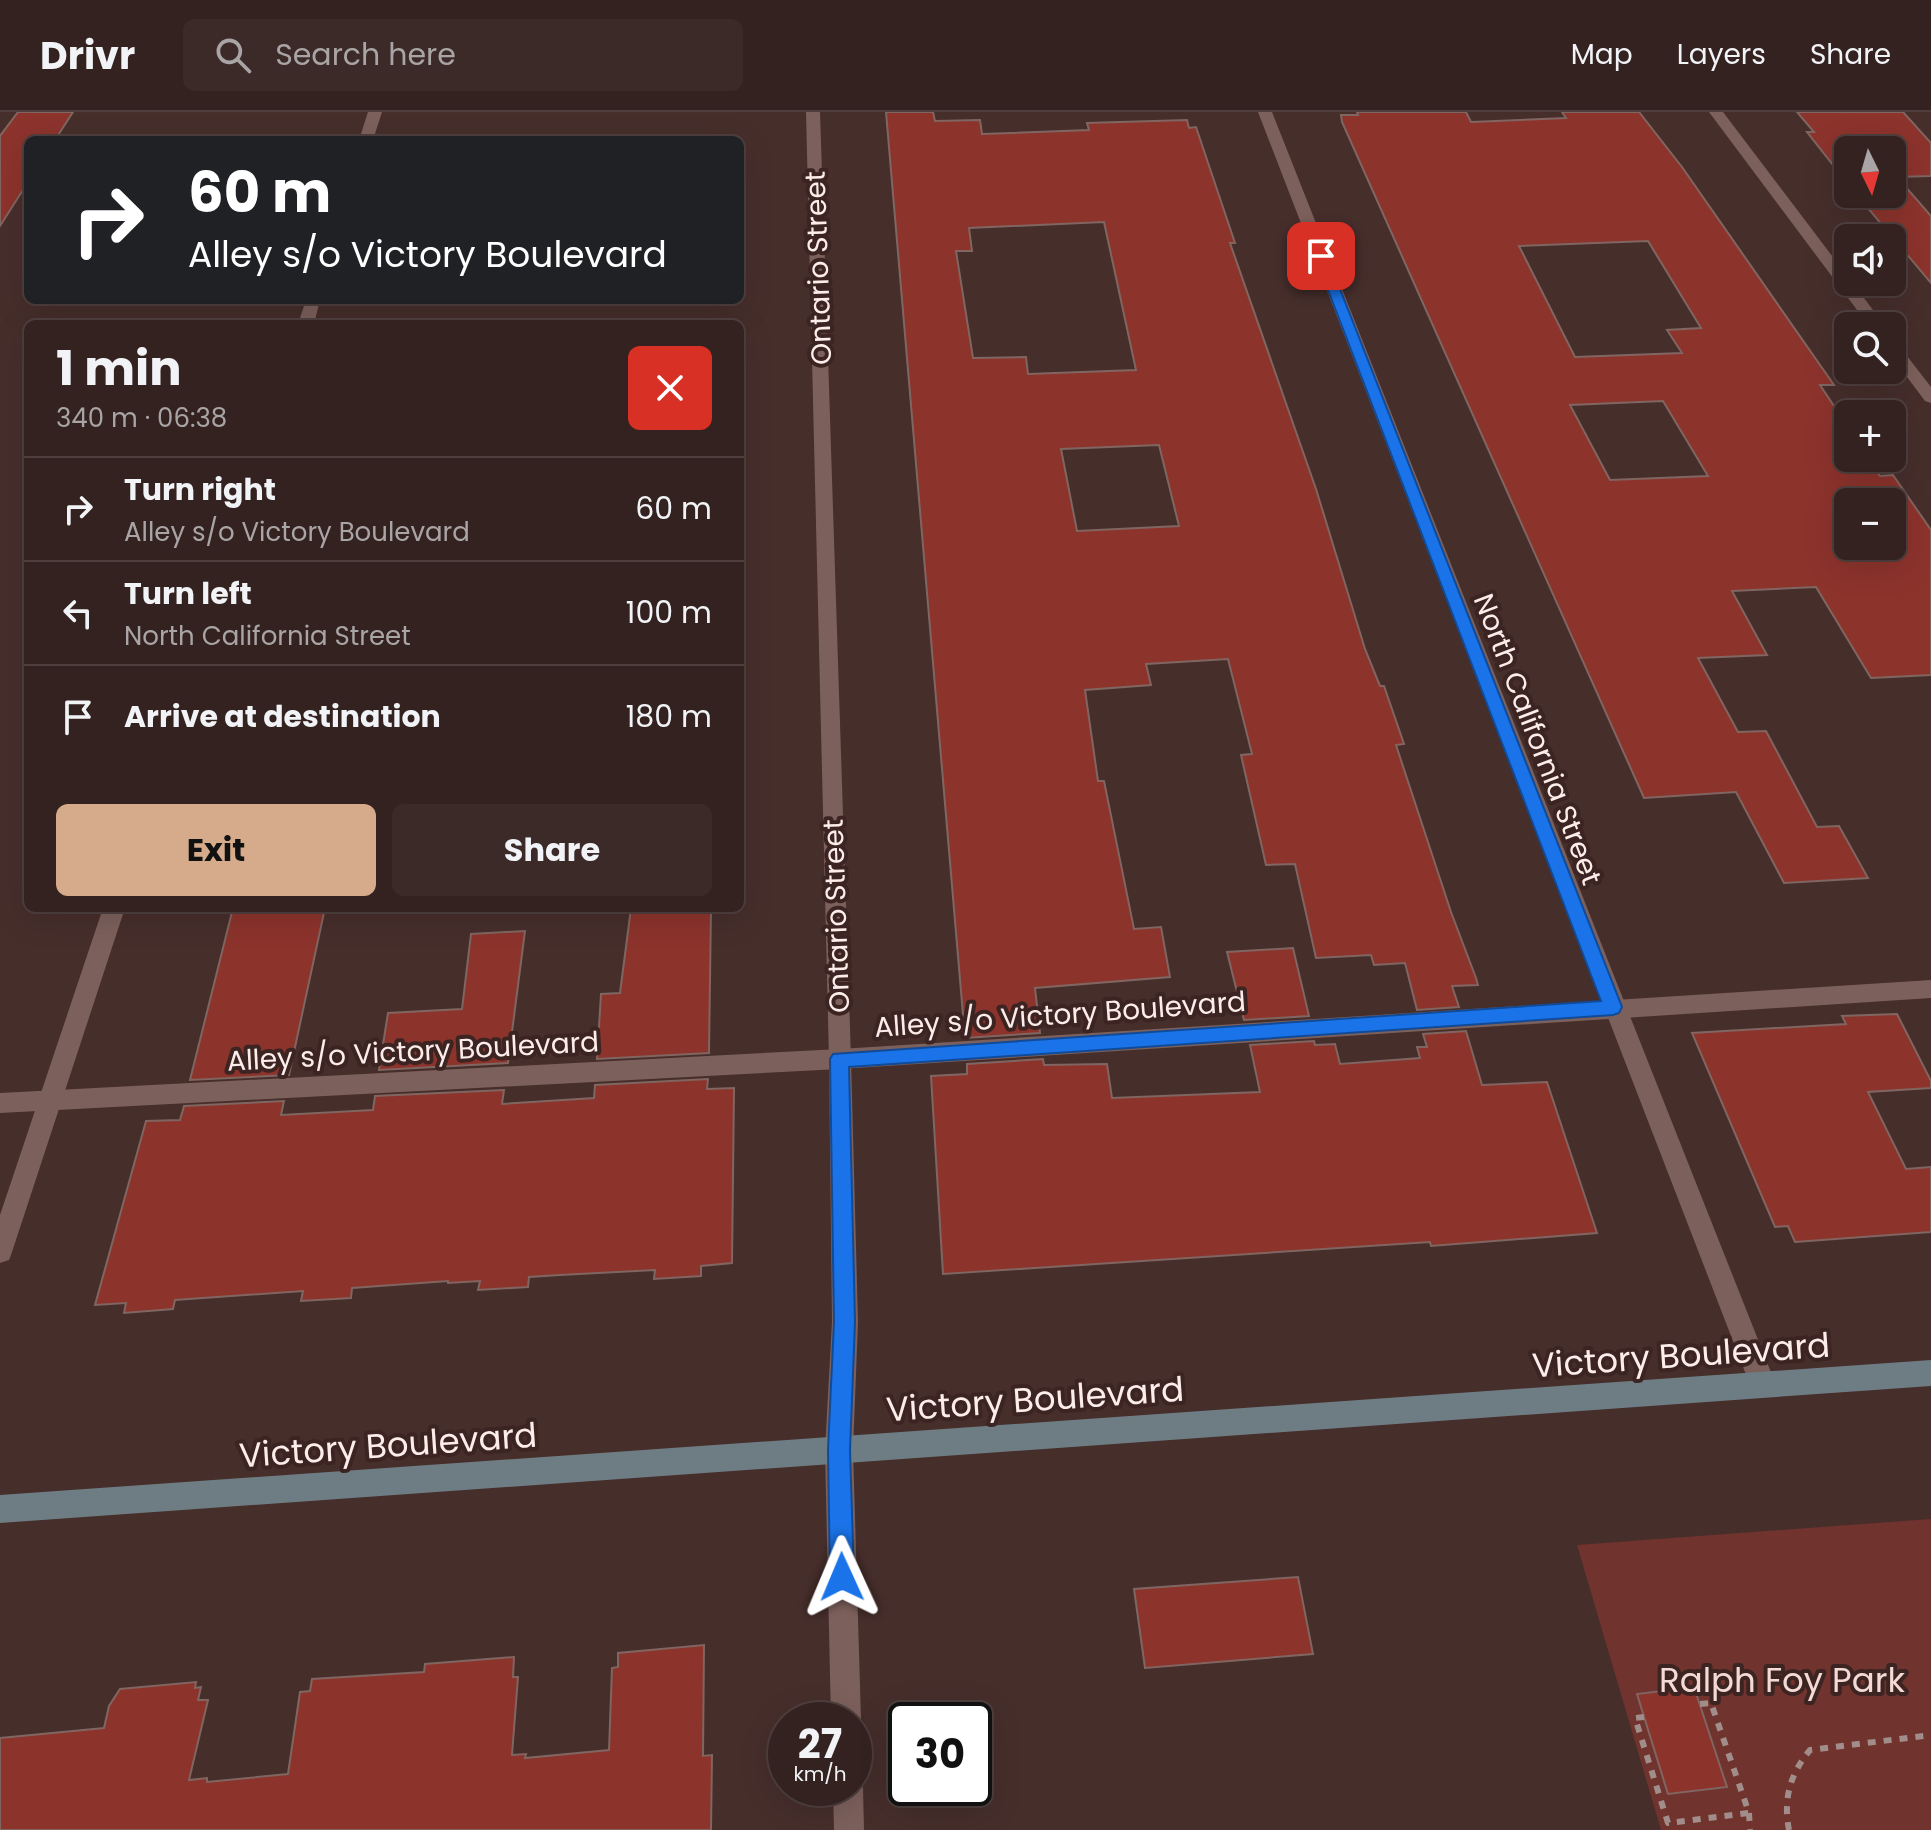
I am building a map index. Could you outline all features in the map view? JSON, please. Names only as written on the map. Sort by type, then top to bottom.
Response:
[{"type":"main road","name":"Victory Boulevard","points":[[0,1509],[1931,1373]]},
{"type":"street","points":[[367,136],[375,112]]},
{"type":"street","name":"Ontario Street","points":[[813,112],[840,1059],[845,1322],[839,1450],[846,1702]]},
{"type":"street","name":"North California Street","points":[[1265,112],[1763,1385]]},
{"type":"street","points":[[1716,112],[1866,312]]},
{"type":"street","points":[[1906,365],[1931,398]]},
{"type":"street","points":[[0,1252],[113,912]]},
{"type":"street","name":"Alley s/o Victory Boulevard","points":[[0,1103],[840,1059],[1931,989]]},
{"type":"street","points":[[848,1806],[849,1830]]},
{"type":"path","points":[[1699,1704],[1711,1703],[1749,1813],[1750,1830]]},
{"type":"path","points":[[1644,1717],[1635,1718],[1668,1823],[1749,1813]]},
{"type":"path","points":[[1789,1830],[1786,1792],[1795,1767],[1810,1750],[1931,1735]]},
{"type":"green space","name":"Ralph Foy Park","points":[[1931,1519],[1931,1830],[1661,1830],[1577,1545]]},
{"type":"building","points":[[18,112],[73,112],[58,136],[24,136],[24,188],[0,226],[0,136]]},
{"type":"building","points":[[886,112],[933,112],[935,121],[980,120],[982,134],[1089,130],[1087,123],[1187,120],[1189,128],[1196,127],[1235,243],[1230,243],[1316,489],[1365,649],[1380,686],[1384,686],[1404,744],[1396,745],[1478,985],[1452,986],[1459,1007],[1417,1010],[1405,963],[1374,965],[1371,955],[1316,958],[1295,864],[1266,865],[1241,755],[1252,754],[1228,659],[1146,664],[1151,685],[1085,690],[1098,781],[1104,781],[1134,929],[1161,927],[1170,977],[1035,988],[1040,1033],[965,1038]],"holes":[[[1104,222],[1136,370],[1028,374],[1026,357],[973,358],[956,251],[972,251],[969,228]],[[1159,445],[1179,526],[1077,531],[1061,449]]]},
{"type":"building","points":[[1357,112],[1466,112],[1471,122],[1566,118],[1562,112],[1639,112],[1682,167],[1834,385],[1820,385],[1834,406],[1834,472],[1893,475],[1902,488],[1834,488],[1834,560],[1906,560],[1906,494],[1931,530],[1931,675],[1871,678],[1816,587],[1732,591],[1767,655],[1698,658],[1738,732],[1766,731],[1817,827],[1839,826],[1868,878],[1784,883],[1736,792],[1644,798],[1341,115],[1358,115]],"holes":[[[1648,241],[1701,328],[1667,330],[1682,353],[1575,357],[1519,246]],[[1663,401],[1708,476],[1610,480],[1570,405]]]},
{"type":"building","points":[[1797,112],[1903,112],[1931,143],[1931,176],[1906,177],[1906,136],[1834,136],[1834,166],[1807,132],[1814,132]]},
{"type":"building","points":[[1906,187],[1931,216],[1931,283],[1906,253],[1906,224],[1881,224],[1868,208],[1906,208]]},
{"type":"building","points":[[232,912],[324,912],[289,1075],[190,1080]]},
{"type":"building","points":[[630,912],[711,912],[709,1053],[597,1059],[601,994],[620,993]]},
{"type":"building","points":[[525,931],[508,1063],[379,1070],[388,1013],[462,1009],[471,934]]},
{"type":"building","points":[[1293,948],[1309,1016],[1244,1020],[1227,952]]},
{"type":"building","points":[[1897,1014],[1931,1081],[1931,1088],[1868,1092],[1906,1169],[1931,1167],[1931,1232],[1795,1242],[1788,1226],[1775,1227],[1692,1033],[1846,1024],[1842,1016]]},
{"type":"building","points":[[1466,1031],[1482,1085],[1547,1082],[1597,1233],[1431,1246],[1430,1242],[943,1274],[931,1076],[967,1074],[967,1064],[1043,1059],[1044,1065],[1107,1064],[1112,1098],[1260,1092],[1250,1045],[1314,1041],[1315,1045],[1335,1044],[1340,1064],[1420,1058],[1417,1047],[1427,1047],[1423,1034]]},
{"type":"building","points":[[708,1079],[707,1089],[734,1088],[732,1263],[701,1266],[701,1276],[654,1279],[655,1270],[560,1275],[529,1277],[528,1287],[478,1290],[480,1281],[448,1281],[352,1288],[351,1298],[301,1301],[303,1291],[175,1300],[173,1309],[124,1313],[126,1303],[95,1305],[146,1121],[180,1120],[184,1106],[284,1101],[281,1115],[373,1110],[375,1096],[504,1090],[502,1104],[594,1098],[595,1085]]},
{"type":"building","points":[[1298,1577],[1313,1654],[1145,1668],[1134,1589]]},
{"type":"building","points":[[704,1645],[703,1756],[712,1755],[711,1830],[0,1830],[0,1738],[104,1728],[109,1706],[120,1689],[196,1682],[195,1688],[201,1687],[198,1700],[208,1700],[189,1780],[207,1778],[207,1782],[288,1774],[300,1692],[310,1691],[312,1679],[424,1672],[425,1664],[514,1657],[513,1677],[518,1677],[512,1755],[526,1754],[525,1758],[609,1750],[612,1668],[618,1667],[618,1653]]},
{"type":"building","points":[[1694,1687],[1727,1787],[1668,1794],[1637,1694]]},
{"type":"route","points":[[842,1577],[839,1450],[845,1322],[840,1059],[1613,1007],[1321,256]]}]
